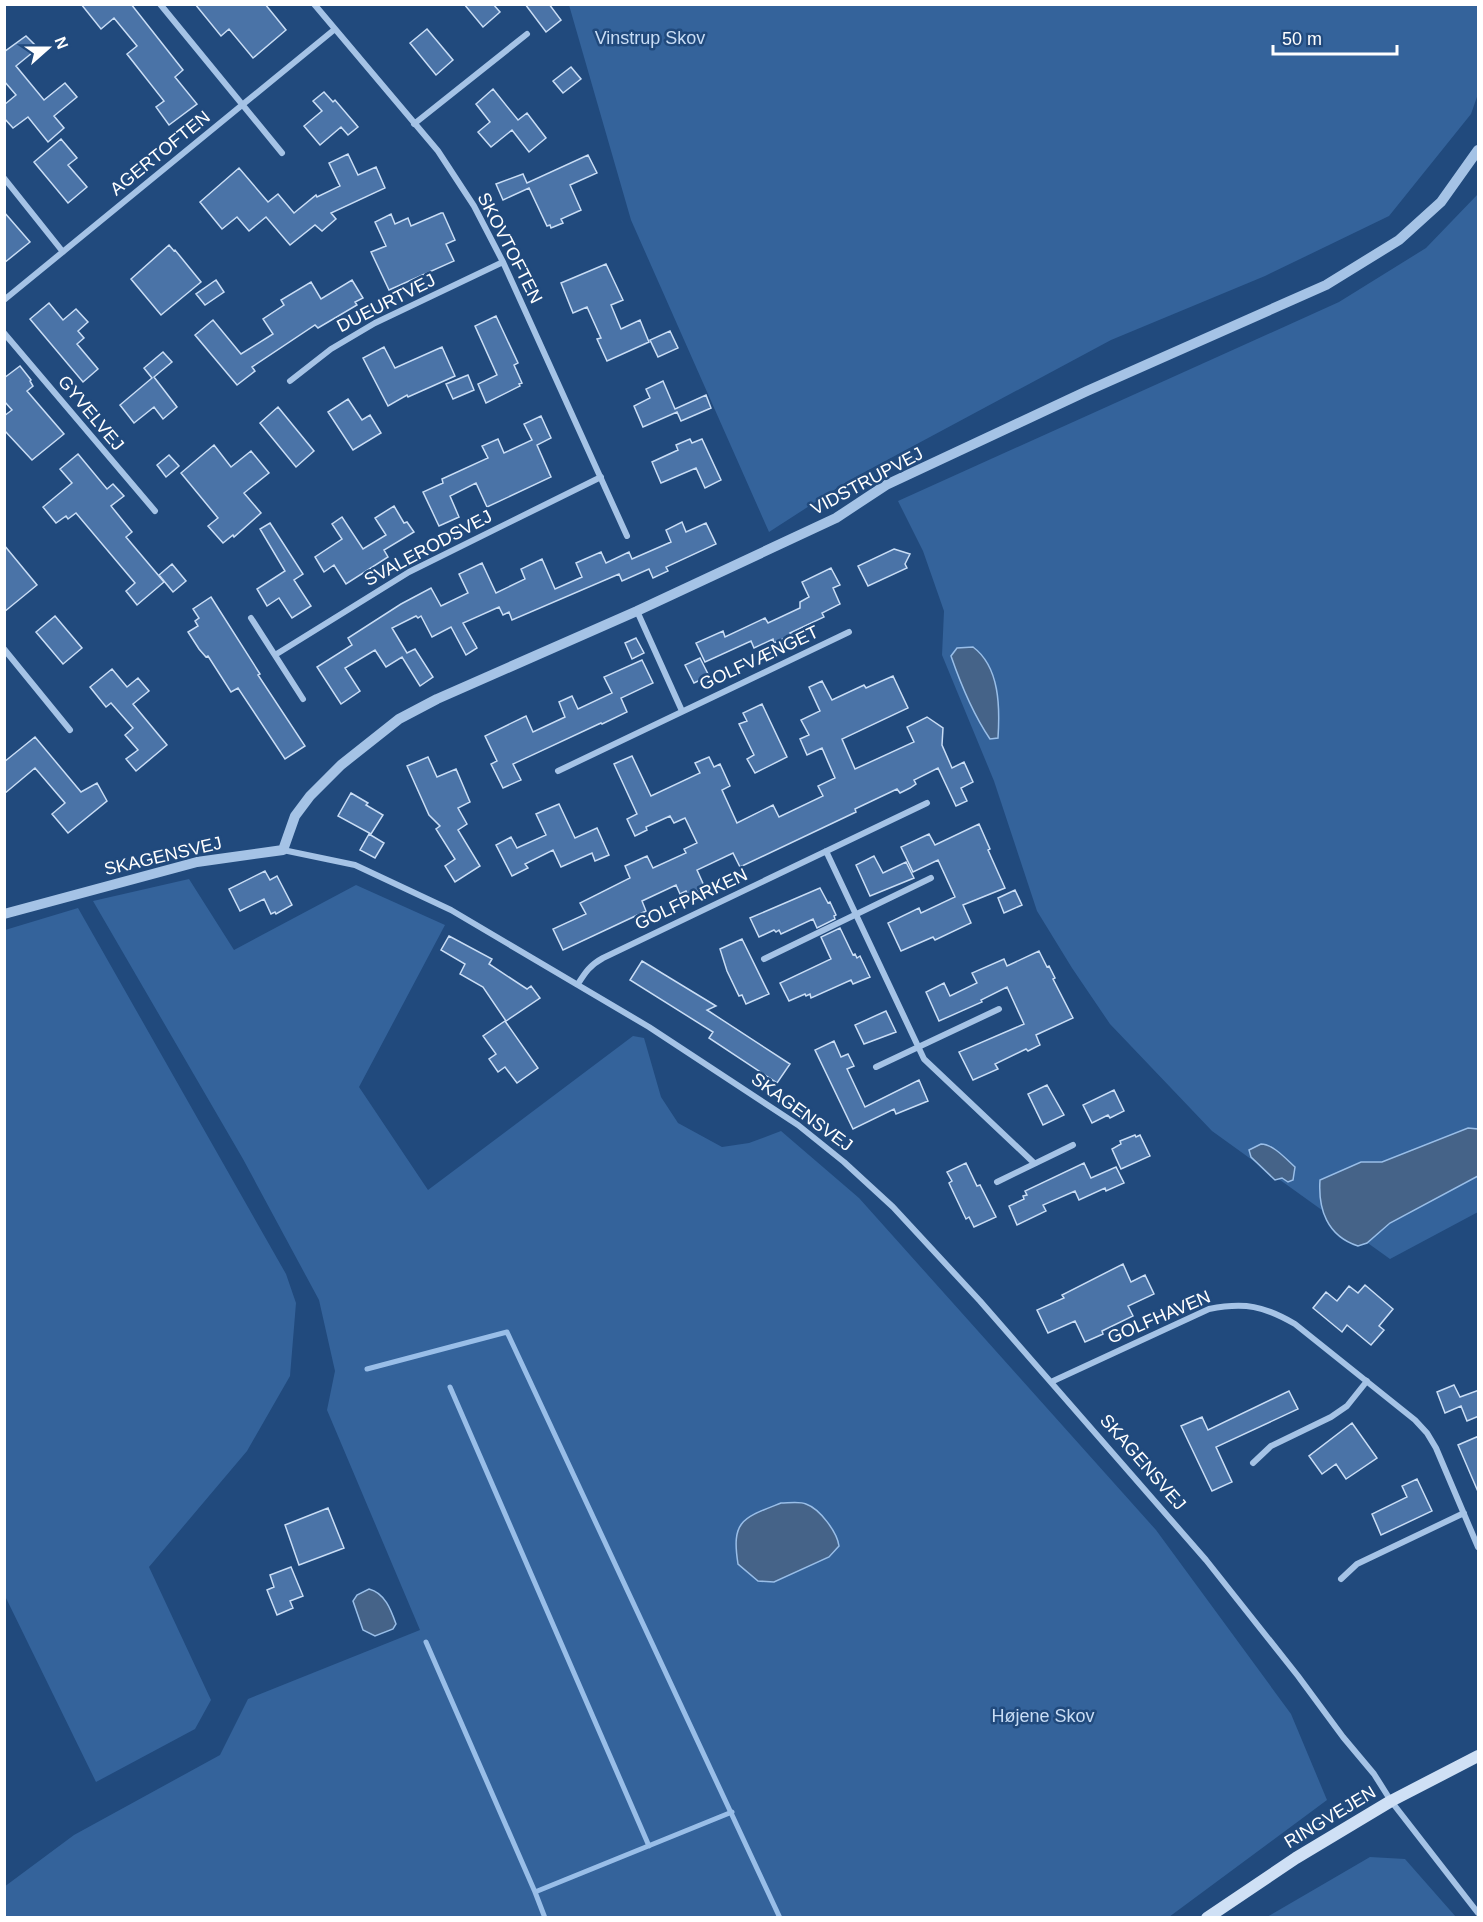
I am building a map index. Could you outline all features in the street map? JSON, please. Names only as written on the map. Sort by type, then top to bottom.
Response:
[{"type":"main road","name":"RINGVEJEN","points":[[1207,1917],[1296,1858],[1391,1801],[1479,1756]]},
{"type":"street","points":[[160,4],[282,153]]},
{"type":"street","name":"SKOVTOFTEN","points":[[314,4],[438,151],[474,206],[503,262],[627,536]]},
{"type":"street","name":"AGERTOFTEN","points":[[4,300],[335,29]]},
{"type":"street","points":[[414,124],[527,34]]},
{"type":"street","name":"VIDSTRUPVEJ","points":[[283,850],[295,816],[310,796],[341,765],[399,719],[437,699],[637,611],[836,518],[886,485],[1087,391],[1326,285],[1399,240],[1441,202],[1479,150]]},
{"type":"street","points":[[4,178],[63,252]]},
{"type":"street","name":"DUEURTVEJ","points":[[290,381],[332,349],[375,323],[503,262]]},
{"type":"street","name":"GYVELVEJ","points":[[4,333],[155,511]]},
{"type":"street","name":"SVALERODSVEJ","points":[[275,655],[409,572],[601,477]]},
{"type":"street","points":[[637,611],[682,711]]},
{"type":"street","points":[[251,618],[303,699]]},
{"type":"street","name":"GOLFVÆNGET","points":[[558,771],[849,632]]},
{"type":"street","points":[[4,650],[70,730]]},
{"type":"street","name":"GOLFPARKEN","points":[[578,984],[593,963],[927,804]]},
{"type":"street","name":"SKAGENSVEJ","points":[[4,914],[197,862],[283,850],[355,865],[451,910],[578,984],[649,1027],[798,1125],[844,1162],[893,1207],[980,1300],[1206,1560],[1374,1774],[1391,1801],[1479,1913]]},
{"type":"street","points":[[826,851],[924,1059],[1034,1163]]},
{"type":"street","points":[[764,959],[931,878]]},
{"type":"street","points":[[876,1067],[999,1009]]},
{"type":"street","points":[[997,1182],[1073,1145]]},
{"type":"street","name":"GOLFHAVEN","points":[[1052,1382],[1209,1309],[1230,1305],[1254,1306],[1273,1311],[1295,1323],[1415,1420],[1436,1448],[1479,1547]]},
{"type":"street","points":[[1252,1463],[1271,1446],[1347,1406],[1368,1381]]},
{"type":"street","points":[[1341,1579],[1357,1564],[1464,1513]]},
{"type":"green space","name":"Vinstrup Skov","points":[[569,5],[1478,5],[1478,94],[1471,114],[1389,216],[1265,276],[1111,340],[848,481],[769,532],[631,220]]},
{"type":"green space","points":[[1478,194],[1478,1212],[1390,1259],[1212,1131],[1110,1024],[1072,968],[1037,911],[994,781],[942,655],[944,611],[923,551],[898,501],[1339,302],[1426,248]]},
{"type":"green space","name":"Højene Skov","points":[[189,879],[234,950],[356,885],[445,925],[359,1087],[428,1190],[633,1036],[644,1038],[661,1097],[678,1123],[722,1147],[749,1143],[781,1131],[859,1198],[1156,1530],[1291,1714],[1327,1800],[1169,1917],[5,1918],[4,1887],[74,1835],[220,1755],[248,1699],[420,1630],[327,1410],[335,1371],[319,1300],[243,1159],[93,901]]},
{"type":"green space","points":[[78,908],[286,1274],[296,1303],[290,1376],[247,1451],[149,1567],[211,1700],[195,1729],[96,1782],[5,1596],[5,930]]},
{"type":"green space","points":[[1370,1857],[1405,1859],[1456,1917],[1267,1917]]},
{"type":"shaded area","points":[[973,647],[989,665],[993,677],[998,701],[998,738],[990,739],[978,720],[951,656],[957,648]]},
{"type":"shaded area","points":[[1468,1128],[1478,1129],[1478,1176],[1390,1223],[1367,1243],[1358,1246],[1339,1236],[1332,1228],[1323,1211],[1320,1180],[1361,1162],[1382,1162]]},
{"type":"shaded area","points":[[1261,1144],[1275,1149],[1295,1167],[1293,1180],[1288,1182],[1282,1178],[1275,1180],[1251,1157],[1249,1150]]},
{"type":"shaded area","points":[[781,1503],[806,1504],[817,1511],[835,1534],[839,1546],[829,1557],[774,1582],[758,1581],[738,1564],[736,1538],[739,1529],[749,1517]]},
{"type":"shaded area","points":[[369,1589],[383,1598],[396,1624],[393,1629],[375,1636],[363,1630],[353,1601],[357,1595]]},
{"type":"building","points":[[81,4],[131,4],[183,70],[175,77],[197,104],[169,125],[156,107],[164,101],[127,54],[137,46],[114,18],[101,29]]},
{"type":"building","points":[[195,4],[265,4],[286,30],[253,58],[229,29],[221,36]]},
{"type":"building","points":[[464,4],[493,4],[500,12],[483,27]]},
{"type":"building","points":[[525,4],[549,4],[561,20],[546,32]]},
{"type":"building","points":[[427,29],[453,60],[436,75],[410,43]]},
{"type":"building","points":[[26,36],[38,48],[16,66],[44,100],[65,83],[77,97],[54,116],[64,128],[48,142],[28,117],[13,128],[4,118],[4,105],[16,95],[4,81],[4,52]]},
{"type":"building","points":[[571,67],[581,79],[563,93],[553,81]]},
{"type":"building","points":[[493,89],[518,120],[527,113],[546,138],[529,152],[512,130],[491,147],[478,132],[490,122],[476,104]]},
{"type":"building","points":[[324,92],[333,102],[335,100],[358,127],[348,135],[341,127],[320,145],[304,126],[322,111],[313,101]]},
{"type":"building","points":[[61,139],[77,158],[68,165],[87,187],[68,203],[34,162]]},
{"type":"building","points":[[348,154],[358,175],[376,167],[385,188],[331,213],[336,219],[322,231],[315,225],[290,245],[266,217],[249,231],[237,217],[222,229],[200,202],[239,168],[268,202],[278,194],[294,213],[316,195],[317,197],[340,186],[329,163]]},
{"type":"building","points":[[588,155],[597,173],[570,185],[581,210],[561,219],[563,223],[551,228],[550,225],[547,226],[529,188],[503,200],[496,184],[523,174],[527,183]]},
{"type":"building","points":[[4,212],[30,242],[4,263]]},
{"type":"building","points":[[441,213],[455,240],[446,244],[454,261],[389,290],[371,252],[386,246],[375,222],[391,214],[395,224],[408,218],[411,226]]},
{"type":"building","points":[[169,245],[201,282],[161,315],[131,279]]},
{"type":"building","points":[[606,264],[623,300],[611,305],[621,329],[640,320],[649,342],[607,361],[597,339],[601,338],[587,307],[573,313],[561,283]]},
{"type":"building","points":[[216,280],[224,292],[205,305],[196,294]]},
{"type":"building","points":[[352,280],[363,298],[355,302],[357,305],[318,328],[315,325],[252,367],[255,371],[237,385],[195,335],[213,320],[241,354],[273,334],[263,319],[284,305],[281,300],[311,282],[321,299]]},
{"type":"building","points":[[49,303],[63,320],[76,309],[88,322],[78,331],[84,338],[77,344],[98,369],[83,382],[30,319]]},
{"type":"building","points":[[496,316],[518,363],[514,365],[522,383],[486,403],[478,384],[497,375],[475,326]]},
{"type":"building","points":[[670,331],[678,348],[658,357],[650,340]]},
{"type":"building","points":[[384,347],[395,368],[442,347],[455,376],[408,397],[407,395],[388,406],[363,358]]},
{"type":"building","points":[[163,352],[172,362],[154,377],[177,407],[163,419],[154,407],[134,423],[120,405],[152,378],[144,368]]},
{"type":"building","points":[[20,366],[33,386],[27,391],[64,434],[32,460],[4,430],[4,416],[12,410],[4,401],[4,378]]},
{"type":"building","points":[[468,375],[474,390],[453,399],[446,384]]},
{"type":"building","points":[[663,381],[675,409],[706,395],[711,408],[681,421],[677,412],[643,427],[634,406],[650,398],[646,389]]},
{"type":"building","points":[[348,399],[362,420],[370,415],[381,433],[353,450],[328,412]]},
{"type":"building","points":[[278,407],[314,451],[296,467],[260,423]]},
{"type":"building","points":[[541,416],[551,438],[537,445],[551,477],[487,507],[476,483],[450,496],[459,517],[439,526],[423,492],[443,483],[442,479],[488,458],[482,446],[498,439],[504,453],[532,440],[524,424]]},
{"type":"building","points":[[690,439],[692,443],[702,439],[721,480],[705,488],[696,468],[661,483],[652,462],[678,450],[676,445]]},
{"type":"building","points":[[214,445],[231,467],[251,451],[269,473],[244,493],[261,513],[234,537],[233,535],[223,543],[208,526],[218,518],[181,473]]},
{"type":"building","points":[[78,454],[107,489],[113,484],[124,496],[111,506],[132,532],[126,537],[164,582],[137,605],[126,591],[135,583],[76,513],[56,523],[43,507],[72,483],[60,469]]},
{"type":"building","points":[[169,455],[179,466],[166,477],[157,465]]},
{"type":"building","points":[[394,506],[404,523],[407,522],[414,532],[384,550],[388,557],[346,584],[334,565],[324,572],[315,557],[342,539],[332,524],[342,517],[363,549],[386,535],[375,518]]},
{"type":"building","points":[[682,522],[686,532],[706,523],[716,544],[666,567],[668,571],[653,578],[649,569],[622,581],[619,574],[512,620],[509,612],[503,615],[499,607],[463,623],[477,648],[466,655],[451,627],[432,637],[421,616],[418,618],[416,616],[392,628],[407,653],[415,649],[433,677],[420,686],[402,657],[386,667],[375,650],[345,668],[360,691],[341,704],[317,667],[352,645],[348,638],[431,588],[441,606],[468,593],[459,574],[482,563],[496,593],[525,579],[521,569],[542,559],[555,589],[582,577],[576,563],[601,552],[606,563],[629,552],[632,559],[671,542],[666,530]]},
{"type":"building","points":[[270,523],[303,574],[294,580],[311,606],[292,618],[279,598],[267,606],[257,589],[285,571],[260,529]]},
{"type":"building","points":[[4,545],[37,585],[4,612]]},
{"type":"building","points":[[894,549],[910,554],[905,564],[907,568],[868,586],[858,566]]},
{"type":"building","points":[[172,564],[186,581],[173,592],[159,575]]},
{"type":"building","points":[[831,568],[840,585],[833,588],[840,604],[822,613],[824,617],[774,643],[773,639],[754,648],[751,641],[705,662],[696,643],[723,631],[725,637],[765,618],[768,623],[800,608],[800,602],[809,597],[802,582]]},
{"type":"building","points":[[211,597],[260,674],[258,675],[305,746],[285,759],[238,688],[231,692],[208,656],[206,657],[199,649],[188,632],[198,626],[195,621],[199,618],[193,609]]},
{"type":"building","points":[[55,616],[82,648],[63,664],[36,632]]},
{"type":"building","points":[[636,638],[644,653],[632,659],[625,643]]},
{"type":"building","points":[[700,658],[709,676],[694,683],[685,665]]},
{"type":"building","points":[[642,660],[653,683],[621,698],[627,712],[513,764],[521,780],[503,788],[491,764],[497,761],[485,736],[526,716],[533,732],[565,717],[559,702],[572,696],[578,709],[612,693],[604,677]]},
{"type":"building","points":[[112,669],[127,687],[138,678],[149,691],[133,704],[167,745],[136,771],[126,759],[138,750],[125,735],[133,728],[111,703],[106,707],[90,687]]},
{"type":"building","points":[[893,676],[908,708],[842,739],[855,769],[914,742],[907,727],[927,717],[943,728],[942,745],[952,768],[964,762],[973,782],[961,788],[967,801],[956,806],[938,768],[914,780],[916,784],[900,793],[897,789],[855,809],[856,812],[740,867],[733,853],[697,870],[705,888],[688,896],[686,891],[680,894],[676,885],[642,901],[646,911],[563,950],[553,929],[586,914],[580,903],[630,878],[625,866],[647,856],[653,868],[686,853],[684,849],[697,843],[685,818],[674,823],[670,816],[646,827],[647,830],[635,836],[627,819],[637,814],[614,764],[632,756],[651,796],[700,773],[695,763],[709,757],[714,767],[720,764],[730,786],[722,790],[737,823],[773,805],[779,817],[823,796],[818,786],[835,778],[822,748],[807,755],[800,739],[809,735],[801,720],[820,711],[809,687],[822,681],[832,700],[864,685],[866,688]]},
{"type":"building","points":[[762,704],[787,757],[755,773],[747,759],[754,755],[739,724],[747,721],[743,713]]},
{"type":"building","points":[[35,737],[81,792],[97,783],[107,801],[68,833],[52,814],[65,803],[35,768],[4,794],[4,762]]},
{"type":"building","points":[[428,757],[437,777],[456,769],[470,802],[458,808],[467,824],[458,830],[480,866],[455,882],[445,866],[455,859],[436,829],[440,826],[429,815],[407,766]]},
{"type":"building","points":[[351,793],[383,815],[371,834],[338,816]]},
{"type":"building","points":[[559,804],[575,838],[597,828],[609,855],[595,861],[592,853],[561,867],[553,850],[525,864],[528,868],[512,876],[496,845],[511,837],[517,848],[546,835],[536,814]]},
{"type":"building","points":[[979,824],[1005,888],[963,905],[971,923],[935,940],[933,937],[901,951],[888,923],[919,908],[921,913],[955,897],[938,860],[913,872],[901,847],[929,834],[935,845]]},
{"type":"building","points":[[369,834],[384,843],[375,858],[360,850]]},
{"type":"building","points":[[874,856],[883,873],[906,862],[914,878],[870,896],[856,865]]},
{"type":"building","points":[[265,871],[270,880],[277,876],[292,905],[276,914],[275,912],[271,914],[264,899],[240,911],[229,889]]},
{"type":"building","points":[[820,888],[828,903],[830,902],[836,915],[835,919],[817,928],[813,919],[781,934],[779,930],[776,932],[774,930],[759,937],[750,918]]},
{"type":"building","points":[[1015,890],[1022,905],[1004,913],[998,898]]},
{"type":"building","points":[[840,928],[853,955],[855,954],[857,958],[860,956],[870,977],[853,984],[851,980],[811,998],[810,994],[806,996],[805,994],[789,1001],[780,983],[831,959],[821,937]]},
{"type":"building","points":[[449,936],[492,959],[489,964],[527,989],[531,986],[540,998],[506,1021],[483,987],[460,974],[465,964],[441,950]]},
{"type":"building","points":[[742,939],[769,994],[746,1004],[742,995],[739,996],[727,971],[720,949]]},
{"type":"building","points":[[1039,951],[1047,967],[1049,966],[1055,978],[1053,979],[1073,1018],[1036,1035],[1040,1045],[995,1064],[998,1069],[973,1080],[959,1052],[1024,1024],[1007,987],[981,1000],[982,1002],[939,1021],[926,992],[944,983],[950,996],[977,983],[972,973],[1004,959],[1007,966]]},
{"type":"building","points":[[642,961],[716,1006],[707,1010],[790,1064],[777,1083],[709,1038],[713,1032],[630,980]]},
{"type":"building","points":[[886,1011],[896,1032],[864,1044],[855,1025]]},
{"type":"building","points":[[505,1021],[538,1068],[517,1083],[505,1067],[498,1072],[489,1059],[496,1054],[483,1036]]},
{"type":"building","points":[[834,1041],[841,1057],[848,1054],[854,1066],[847,1069],[865,1107],[919,1080],[928,1101],[896,1114],[894,1109],[853,1129],[815,1050]]},
{"type":"building","points":[[1047,1085],[1064,1115],[1043,1125],[1028,1094]]},
{"type":"building","points":[[1114,1090],[1124,1111],[1110,1118],[1108,1115],[1092,1123],[1083,1105]]},
{"type":"building","points":[[1135,1135],[1136,1137],[1140,1135],[1150,1156],[1121,1169],[1112,1149],[1121,1144],[1120,1141]]},
{"type":"building","points":[[966,1163],[996,1217],[974,1227],[969,1217],[966,1219],[949,1183],[952,1181],[947,1172]]},
{"type":"building","points":[[1084,1163],[1091,1178],[1116,1167],[1124,1183],[1106,1191],[1105,1188],[1079,1200],[1075,1191],[1043,1205],[1046,1211],[1017,1225],[1009,1206],[1024,1199],[1023,1196],[1027,1195],[1025,1191]]},
{"type":"building","points":[[1123,1264],[1131,1282],[1145,1275],[1154,1294],[1128,1306],[1133,1316],[1085,1342],[1075,1321],[1048,1333],[1037,1310],[1064,1298],[1062,1295]]},
{"type":"building","points":[[1365,1285],[1393,1309],[1379,1326],[1384,1330],[1371,1345],[1347,1325],[1342,1332],[1313,1308],[1326,1292],[1337,1301],[1349,1286],[1358,1293]]},
{"type":"building","points":[[1454,1385],[1460,1397],[1479,1390],[1479,1416],[1467,1421],[1461,1406],[1445,1413],[1437,1392]]},
{"type":"building","points":[[1289,1391],[1298,1409],[1216,1447],[1232,1482],[1212,1491],[1181,1426],[1202,1417],[1208,1430]]},
{"type":"building","points":[[1352,1423],[1377,1458],[1346,1479],[1336,1464],[1322,1474],[1309,1456]]},
{"type":"building","points":[[1479,1436],[1479,1494],[1458,1445]]},
{"type":"building","points":[[1417,1479],[1432,1511],[1381,1535],[1372,1514],[1407,1497],[1402,1486]]},
{"type":"building","points":[[328,1508],[344,1548],[299,1565],[285,1525]]},
{"type":"building","points":[[291,1567],[303,1596],[290,1601],[293,1608],[277,1615],[267,1590],[274,1587],[270,1575]]},
{"type":"waterway","points":[[367,1369],[507,1332],[780,1918]]},
{"type":"waterway","points":[[450,1387],[649,1846]]},
{"type":"waterway","points":[[426,1642],[535,1892]]},
{"type":"waterway","points":[[545,1918],[535,1892],[732,1812]]}]
